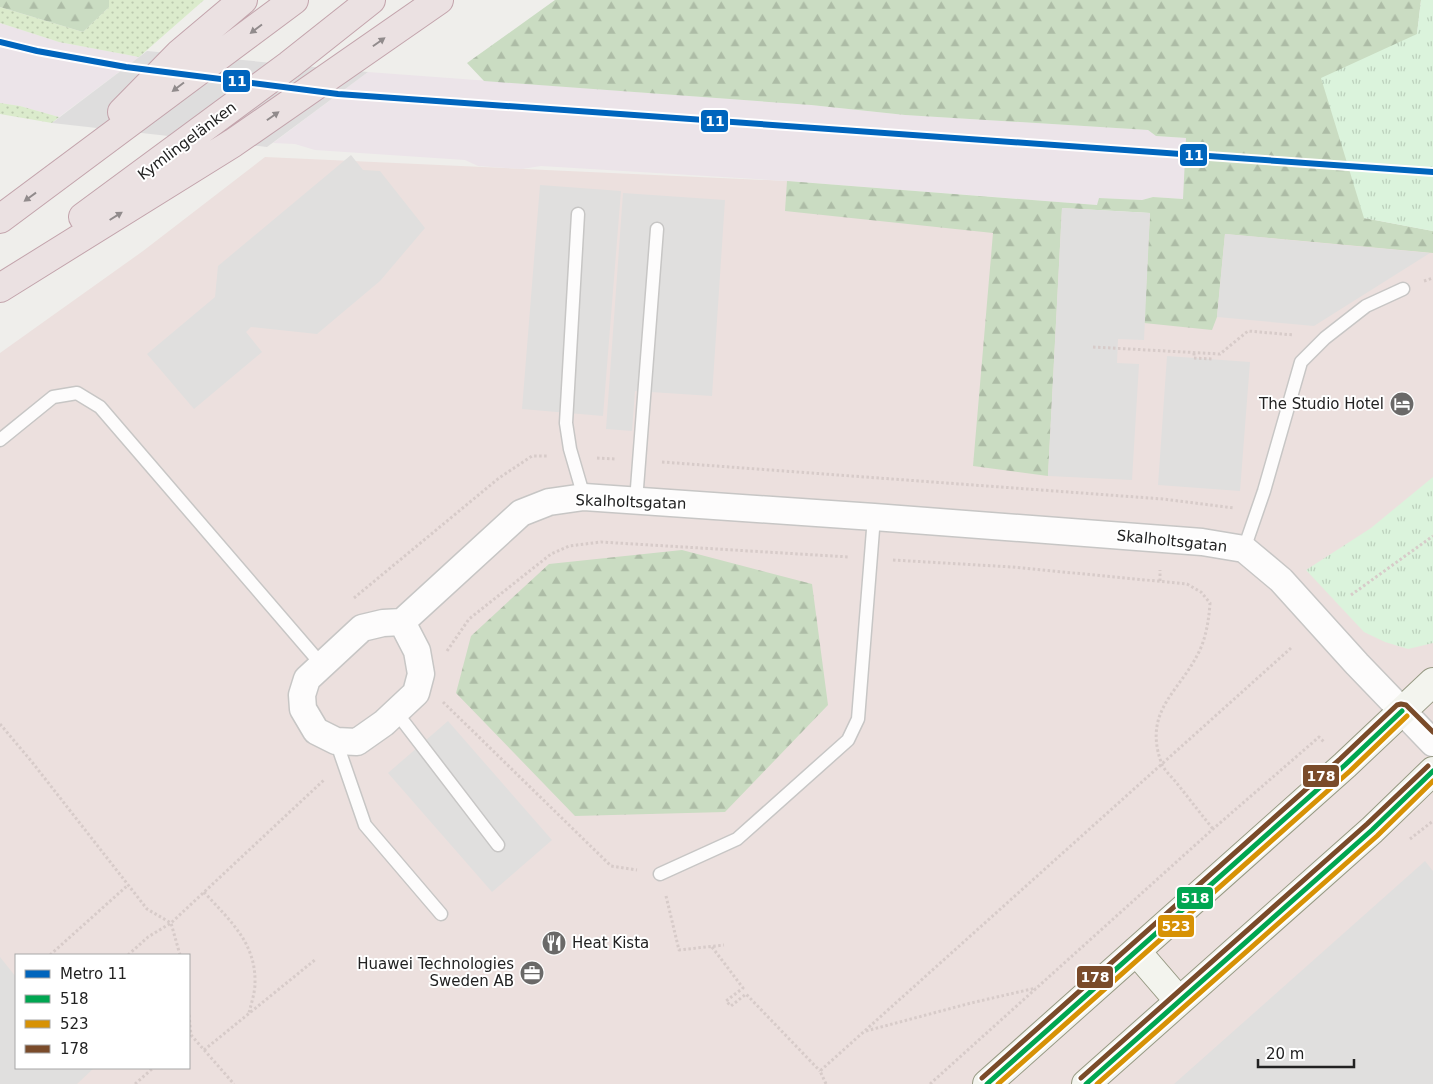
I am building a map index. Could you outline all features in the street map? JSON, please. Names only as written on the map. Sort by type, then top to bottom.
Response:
[{"type":"highway","points":[[113,129],[179,54],[243,0]]},
{"type":"highway","points":[[0,219],[59,176],[113,129],[217,58],[294,0]]},
{"type":"highway","name":"Kymlingelänken","points":[[0,278],[289,65],[372,0]]},
{"type":"highway","points":[[0,288],[233,144],[440,0]]},
{"type":"street","name":"Skalholtsgatan","points":[[402,622],[521,513],[549,502],[584,497],[1194,541],[1244,549],[1281,580],[1357,664],[1433,743]]},
{"type":"street","points":[[402,622],[418,651],[421,674],[416,693],[403,721],[357,742],[336,741],[316,731],[303,709],[302,695],[307,679],[322,665],[362,628],[383,623],[402,622]]},
{"type":"street","points":[[988,1084],[1345,766],[1433,682]]},
{"type":"street","points":[[1086,1084],[1372,830],[1433,771]]},
{"type":"street","points":[[1136,951],[1179,1001]]},
{"type":"lane","points":[[578,214],[566,423],[570,449],[584,497]]},
{"type":"lane","points":[[636,501],[657,229]]},
{"type":"lane","points":[[1244,549],[1264,491],[1301,362],[1325,338],[1366,306],[1403,290]]},
{"type":"lane","points":[[0,440],[53,397],[77,393],[100,407],[322,665]]},
{"type":"lane","points":[[660,874],[737,839],[848,740],[858,719],[874,517]]},
{"type":"lane","points":[[403,721],[498,845]]},
{"type":"lane","points":[[336,741],[365,825],[441,914]]},
{"type":"path","points":[[1093,347],[1220,354],[1248,331],[1298,336]]},
{"type":"path","points":[[1194,353],[1194,358],[1212,359]]},
{"type":"path","points":[[1351,595],[1433,536]]},
{"type":"path","points":[[445,660],[447,651],[469,619],[550,554],[569,546],[610,542],[871,558],[1012,567],[1187,584],[1202,592],[1210,604],[1208,623],[1202,645],[1185,676],[1165,702],[1157,721],[1156,733],[1161,764],[1213,829]]},
{"type":"path","points":[[820,1071],[1291,648]]},
{"type":"path","points":[[442,694],[442,702],[611,866],[660,874],[679,950],[724,945]]},
{"type":"path","points":[[403,721],[442,702]]},
{"type":"path","points":[[0,724],[147,909],[170,923],[180,954]]},
{"type":"path","points":[[930,1084],[1213,829],[1319,737]]},
{"type":"path","points":[[129,954],[148,937],[170,923],[330,774],[347,772]]},
{"type":"path","points":[[51,954],[128,885]]},
{"type":"path","points":[[204,892],[234,926],[248,946],[254,967],[255,985],[249,1013]]},
{"type":"path","points":[[712,947],[743,988],[726,1001],[731,1006],[746,994],[820,1071],[826,1084]]},
{"type":"path","points":[[204,1050],[316,959]]},
{"type":"path","points":[[864,1032],[971,1003],[1037,988]]},
{"type":"path","points":[[190,1036],[234,1084]]},
{"type":"path","points":[[134,1084],[152,1069]]},
{"type":"shaded area","points":[[0,23],[59,42],[139,57],[59,117],[20,106],[0,103]]},
{"type":"shaded area","points":[[368,72],[811,105],[905,115],[1148,130],[1156,136],[1186,138],[1184,199],[1153,197],[1142,200],[1099,198],[1098,205],[787,181],[541,166],[522,169],[478,166],[465,160],[315,150],[295,144],[273,143]]},
{"type":"shaded area","points":[[351,155],[363,170],[380,171],[425,228],[380,281],[317,334],[251,327],[246,332],[262,352],[194,409],[147,354],[215,297],[218,266]]},
{"type":"shaded area","points":[[265,157],[787,181],[1433,242],[1433,1084],[0,1084],[0,353],[143,251]]},
{"type":"shaded area","points":[[540,185],[621,191],[603,416],[522,409]]},
{"type":"shaded area","points":[[623,193],[725,200],[712,396],[635,391],[632,431],[606,429]]},
{"type":"shaded area","points":[[1062,208],[1150,213],[1144,340],[1118,339],[1117,363],[1139,364],[1132,480],[1048,476]]},
{"type":"shaded area","points":[[1225,234],[1430,253],[1314,326],[1217,317]]},
{"type":"shaded area","points":[[1167,356],[1250,362],[1240,491],[1158,485]]},
{"type":"shaded area","points":[[448,721],[552,840],[492,892],[388,773]]},
{"type":"shaded area","points":[[1425,861],[1433,871],[1433,1084],[1174,1084]]},
{"type":"shaded area","points":[[0,957],[15,976],[15,1069],[93,1069],[77,1084],[0,1084]]},
{"type":"green space","points":[[0,0],[109,0],[109,7],[83,32],[0,7]]},
{"type":"green space","points":[[109,0],[204,0],[139,57],[59,42],[0,23],[0,7],[83,32],[109,7]]},
{"type":"green space","points":[[555,0],[1421,0],[1417,34],[1364,218],[1433,231],[1433,253],[1225,234],[1217,317],[1212,330],[1144,323],[1150,213],[1062,208],[1048,476],[973,466],[993,233],[785,211],[787,181],[1097,205],[1099,198],[1142,200],[1153,197],[1183,199],[1186,138],[1156,136],[1148,130],[905,115],[811,105],[484,81],[467,63]]},
{"type":"green space","points":[[1421,0],[1433,0],[1433,231],[1364,218],[1321,78],[1417,34]]},
{"type":"green space","points":[[0,103],[20,106],[59,117],[52,123],[0,114]]},
{"type":"green space","points":[[1433,477],[1433,643],[1408,649],[1385,642],[1364,632],[1306,570],[1371,528]]},
{"type":"green space","points":[[682,550],[812,584],[828,705],[725,812],[575,816],[456,693],[471,636],[549,564]]},
{"type":"pier","points":[[147,51],[368,72],[267,147],[52,123]]},
{"type":"metro line","name":"11","points":[[0,42],[37,51],[126,67],[338,94],[1433,172]]},
{"type":"transit line","name":"178","points":[[982,1078],[1340,759],[1397,705],[1406,705],[1433,732]]},
{"type":"transit line","name":"518","points":[[987,1084],[1345,765],[1402,711]]},
{"type":"transit line","name":"523","points":[[998,1084],[1350,771],[1407,716]]},
{"type":"transit line","name":"178","points":[[1081,1078],[1367,824],[1428,766]]},
{"type":"transit line","name":"518","points":[[1086,1084],[1372,830],[1433,771]]},
{"type":"transit line","name":"523","points":[[1097,1084],[1377,836],[1433,781]]},
{"type":"place","name":"The Studio Hotel","points":[[1402,404]]},
{"type":"place","name":"Heat Kista","points":[[554,943]]},
{"type":"place","name":"Huawei Technologies Sweden AB","points":[[532,973]]}]
